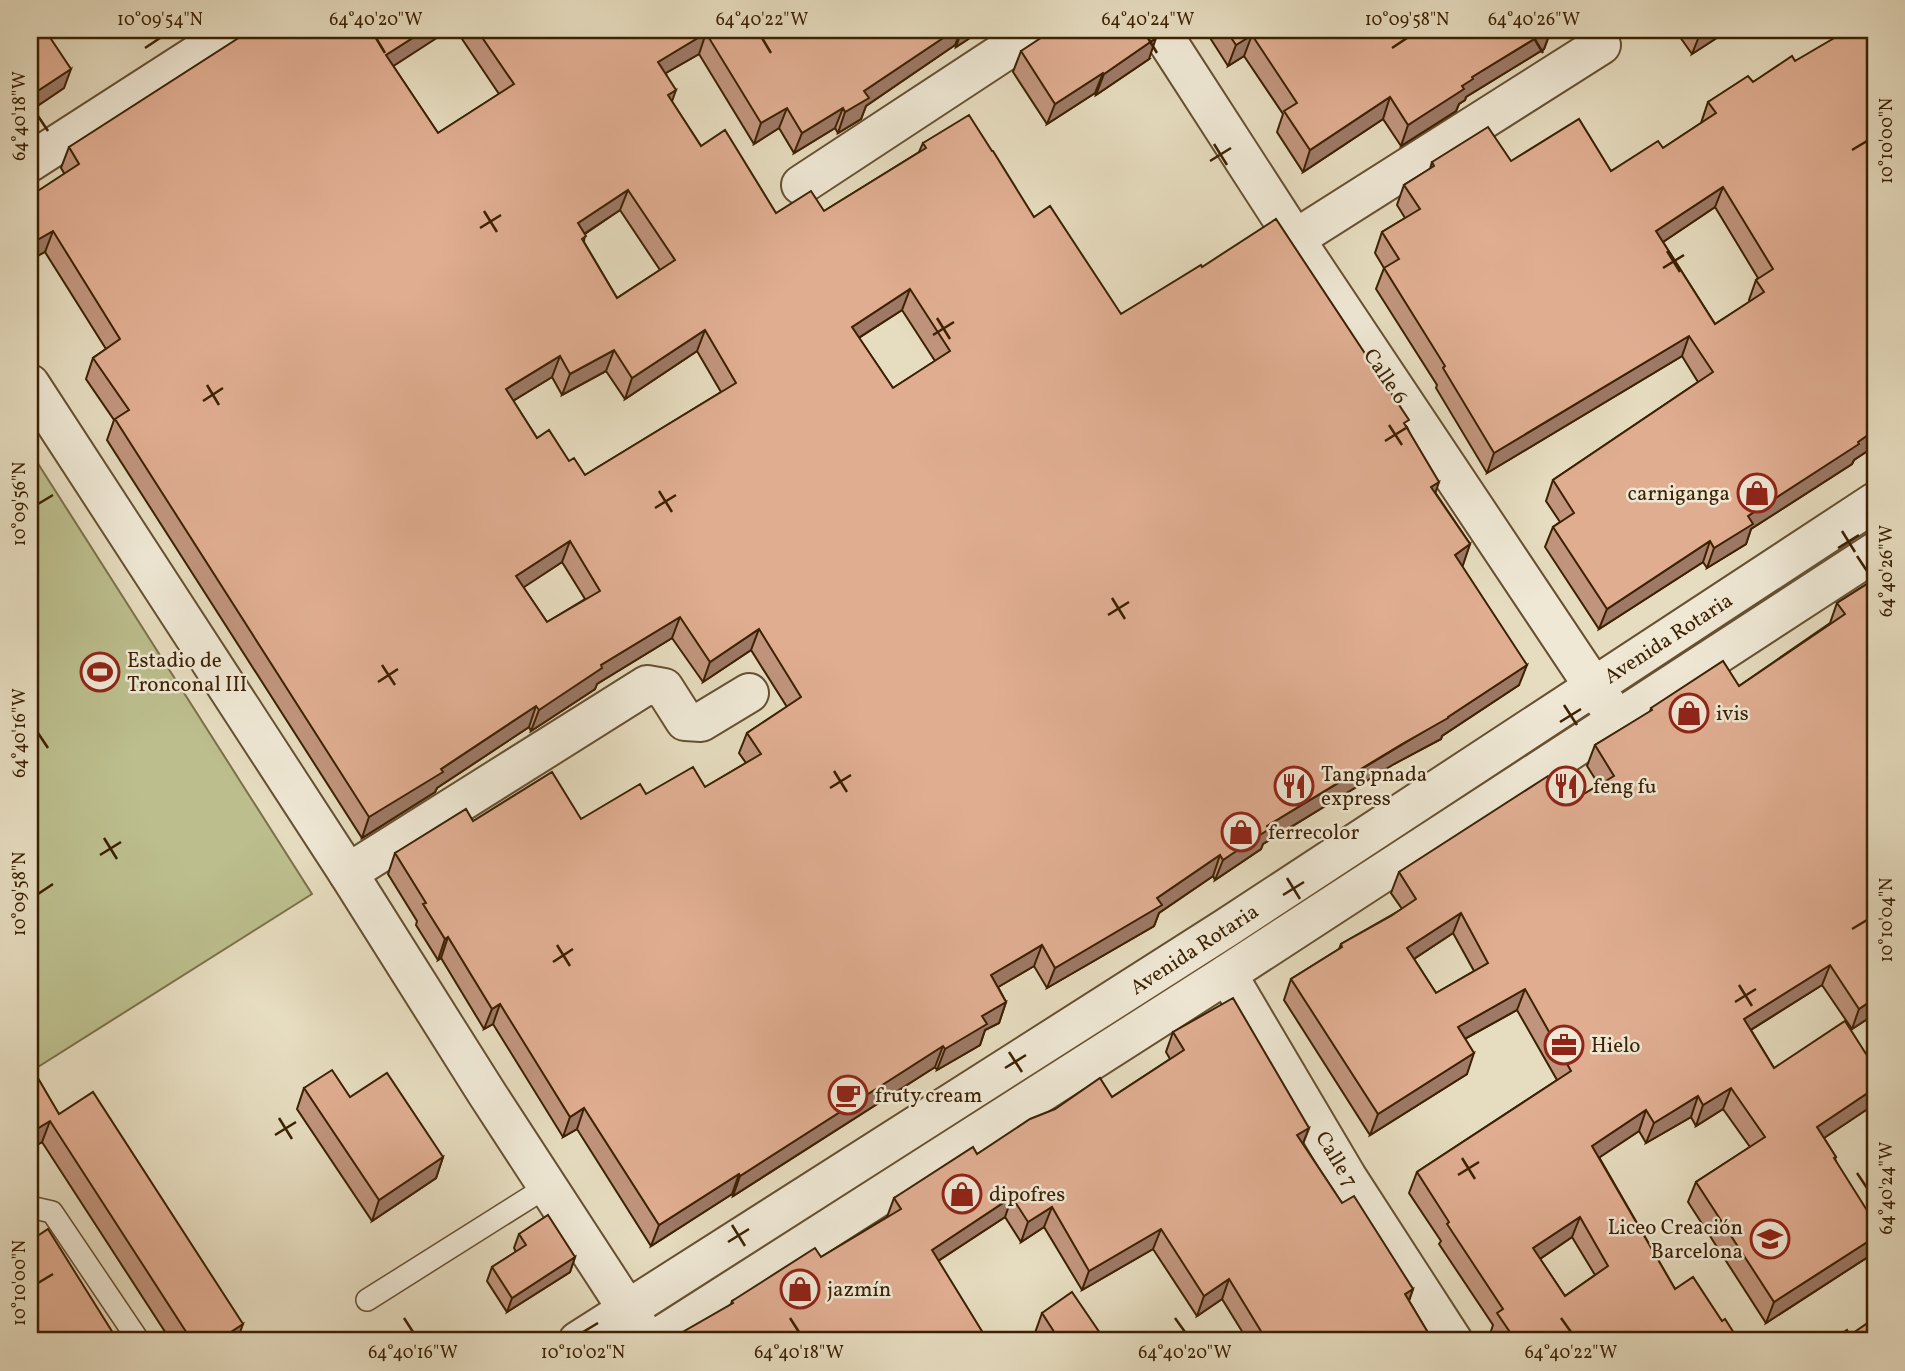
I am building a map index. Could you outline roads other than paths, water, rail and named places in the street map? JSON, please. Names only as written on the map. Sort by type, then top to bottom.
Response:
[{"type":"street","points":[[30,162],[235,30]]},
{"type":"street","points":[[801,186],[1037,30]]},
{"type":"street","name":"Calle 6","points":[[1160,30],[1295,239],[1618,720]]},
{"type":"street","points":[[1295,239],[1601,45]]},
{"type":"street","points":[[30,384],[643,1331]]},
{"type":"street","name":"Avenida Rotaria","points":[[643,1331],[1226,928],[1875,502]]},
{"type":"street","name":"Avenida Rotaria","points":[[578,1341],[643,1331],[1227,974],[1875,552]]},
{"type":"street","points":[[348,873],[647,685],[664,688],[685,721],[701,722],[749,693]]},
{"type":"street","name":"Calle 7","points":[[1227,974],[1347,1177],[1453,1341]]},
{"type":"lane","points":[[367,1300],[548,1186]]},
{"type":"lane","points":[[30,1207],[52,1212],[139,1341]]},
{"type":"place","name":"carniganga","points":[[1757,493]]},
{"type":"place","name":"Estadio de Tronconal III","points":[[100,672]]},
{"type":"place","name":"ivis","points":[[1689,713]]},
{"type":"place","name":"Tang pnada express","points":[[1294,786]]},
{"type":"place","name":"feng fu","points":[[1566,786]]},
{"type":"place","name":"ferrecolor","points":[[1241,832]]},
{"type":"place","name":"Hielo","points":[[1564,1045]]},
{"type":"place","name":"fruty cream","points":[[848,1095]]},
{"type":"place","name":"dipofres","points":[[962,1194]]},
{"type":"place","name":"Liceo Creación Barcelona","points":[[1770,1239]]},
{"type":"place","name":"jazmín","points":[[800,1289]]}]
